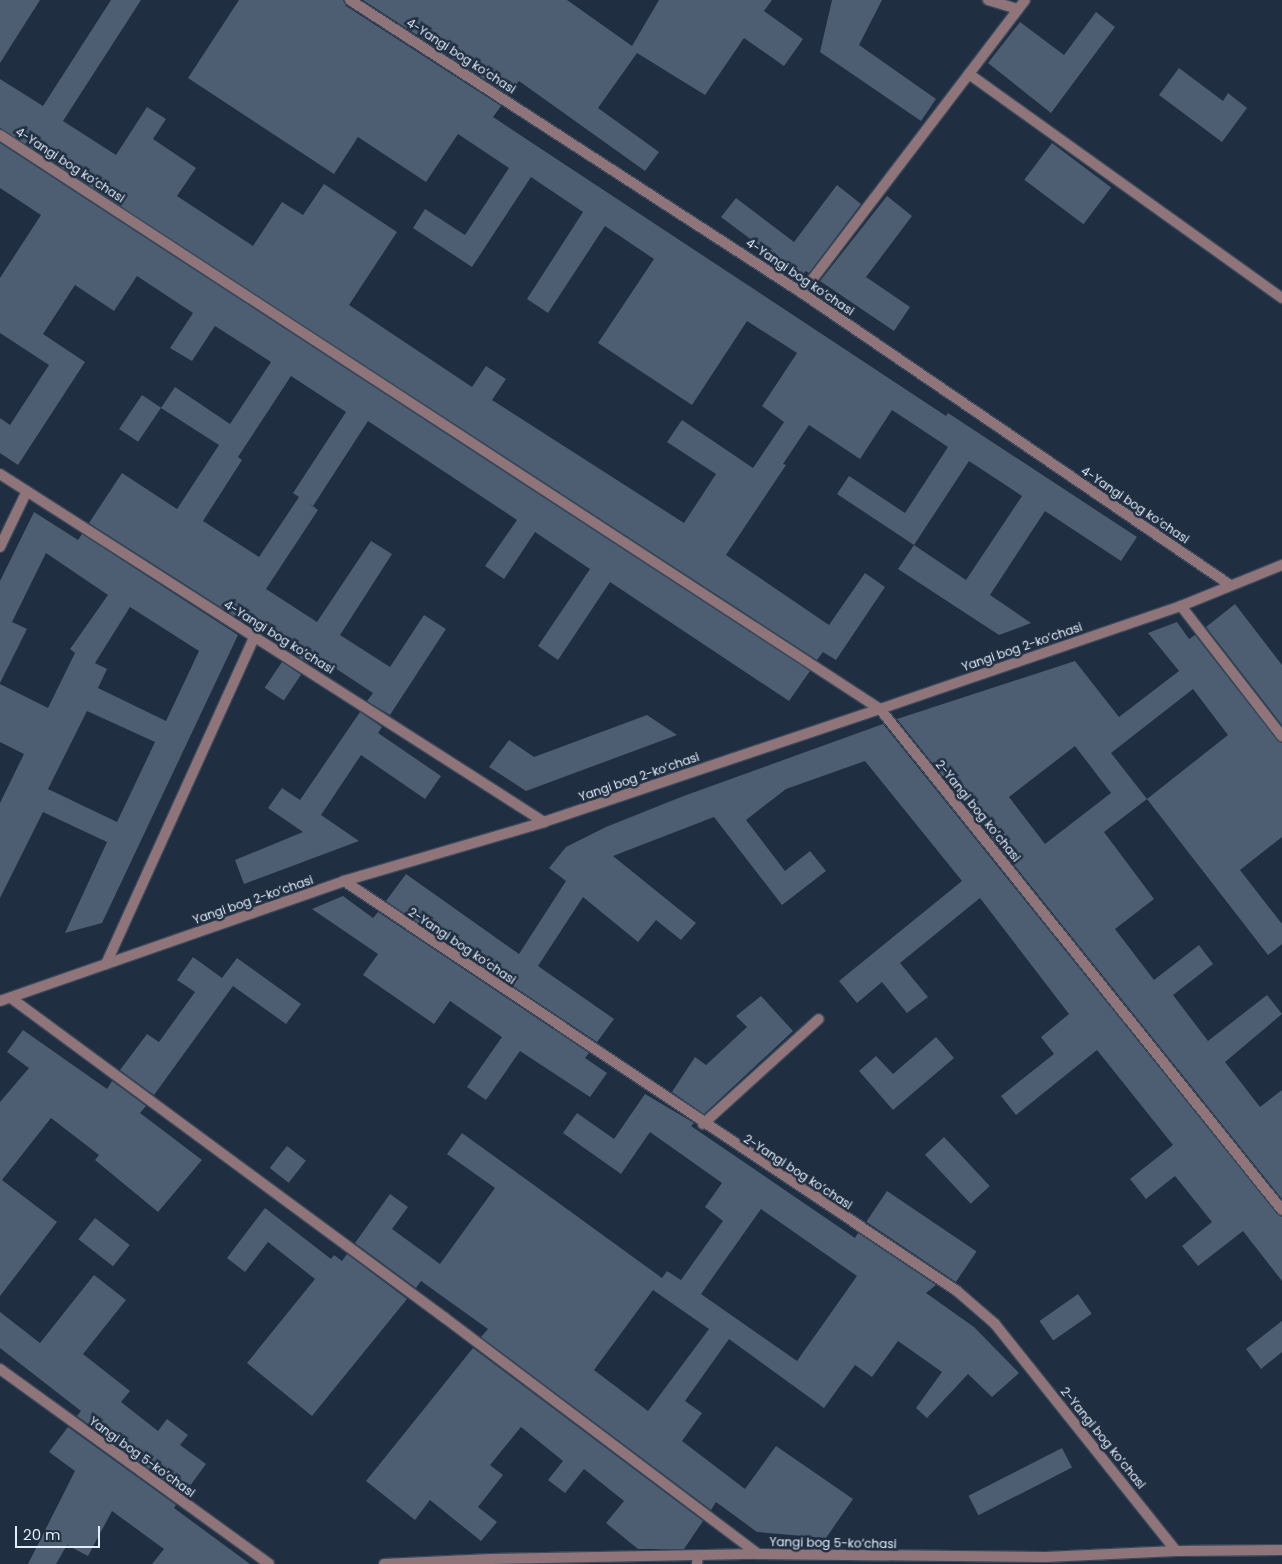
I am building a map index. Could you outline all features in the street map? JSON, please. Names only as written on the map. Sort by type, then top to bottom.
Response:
[{"type":"street","name":"4-Yangi bog koʼchasi","points":[[350,0],[802,293],[1230,585]]},
{"type":"street","points":[[988,0],[1018,9]]},
{"type":"street","points":[[802,293],[1024,0]]},
{"type":"street","points":[[969,74],[1282,298]]},
{"type":"street","name":"4-Yangi bog koʼchasi","points":[[0,135],[880,709]]},
{"type":"street","name":"4-Yangi bog koʼchasi","points":[[0,474],[544,822]]},
{"type":"street","points":[[0,547],[26,490]]},
{"type":"street","name":"Yangi bog 2-koʼchasi","points":[[0,1002],[344,881],[544,822],[880,709],[1181,606],[1282,565]]},
{"type":"street","points":[[1181,606],[1282,736]]},
{"type":"street","points":[[106,964],[255,636]]},
{"type":"street","name":"2-Yangi bog koʼchasi","points":[[880,709],[1282,1210]]},
{"type":"street","name":"2-Yangi bog koʼchasi","points":[[344,881],[703,1124],[957,1291],[994,1324],[1176,1551]]},
{"type":"street","points":[[10,998],[445,1318],[758,1554]]},
{"type":"street","points":[[703,1124],[819,1019]]},
{"type":"street","name":"Yangi bog 5-koʼchasi","points":[[0,1369],[269,1564]]},
{"type":"street","name":"Yangi bog 5-koʼchasi","points":[[384,1564],[491,1559],[697,1560],[758,1554],[1046,1560],[1176,1551],[1282,1550]]},
{"type":"building","points":[[0,0],[40,0],[0,63]]},
{"type":"building","points":[[111,0],[141,0],[63,121],[116,155],[147,107],[166,119],[153,139],[196,168],[177,196],[253,246],[282,202],[303,215],[324,184],[397,232],[349,305],[472,387],[486,366],[506,379],[492,400],[684,523],[716,474],[667,442],[682,420],[753,468],[784,422],[762,406],[797,353],[747,321],[692,405],[598,343],[654,259],[605,226],[548,313],[527,299],[583,212],[531,177],[472,267],[413,228],[425,209],[465,235],[509,168],[458,134],[426,182],[358,137],[334,174],[188,78],[239,0],[343,0],[346,6],[501,106],[493,117],[946,416],[948,413],[1137,537],[1121,561],[1045,511],[990,595],[1031,623],[999,635],[898,569],[914,545],[837,494],[849,476],[905,513],[948,447],[892,410],[860,459],[809,425],[783,464],[786,465],[726,555],[829,625],[865,573],[885,587],[836,660],[823,652],[817,660],[0,128],[0,79],[43,106]],"holes":[[[969,461],[1022,496],[966,580],[914,545]]]},
{"type":"building","points":[[363,0],[567,0],[632,46],[659,0],[772,0],[764,11],[803,39],[784,66],[744,38],[705,95],[637,53],[598,108],[659,152],[645,171],[519,81],[509,95]]},
{"type":"building","points":[[832,0],[882,0],[859,45],[936,99],[921,121],[820,52]]},
{"type":"building","points":[[1096,12],[1115,27],[1051,113],[988,63],[1020,22],[1064,55]]},
{"type":"building","points":[[1179,68],[1223,101],[1228,93],[1247,108],[1222,142],[1159,95]]},
{"type":"building","points":[[0,143],[810,671],[789,701],[610,582],[558,660],[538,646],[590,569],[535,532],[504,579],[485,566],[517,520],[368,421],[313,506],[307,502],[318,510],[266,589],[317,622],[371,541],[392,554],[340,635],[390,667],[424,615],[446,629],[390,715],[367,701],[373,693],[323,660],[321,663],[312,657],[308,663],[289,651],[293,644],[248,615],[244,622],[89,523],[122,473],[177,509],[219,445],[161,408],[175,387],[230,424],[271,362],[215,326],[192,361],[170,348],[193,313],[137,276],[114,311],[75,285],[43,334],[85,362],[18,465],[0,453],[0,418],[10,425],[49,365],[0,333],[0,278],[41,215],[0,188]],"holes":[[[291,376],[346,412],[293,493],[299,497],[259,557],[203,521],[242,460],[238,457]]]},
{"type":"building","points":[[1052,143],[1111,188],[1083,224],[1024,180]]},
{"type":"building","points":[[837,185],[861,204],[809,273],[806,271],[801,277],[721,217],[736,198],[794,242]]},
{"type":"building","points":[[887,196],[912,216],[866,277],[910,307],[894,331],[820,281]]},
{"type":"building","points":[[142,395],[161,408],[138,442],[119,429]]},
{"type":"building","points":[[34,512],[78,540],[82,534],[238,635],[102,923],[65,933],[107,842],[43,812],[0,898],[0,803],[24,754],[0,742],[0,684],[48,708],[75,653],[70,649],[108,595],[46,553],[12,622],[27,629],[0,683],[0,581]],"holes":[[[130,607],[199,651],[166,721],[98,688],[107,669],[95,663]],[[87,711],[155,742],[117,822],[48,789]]]},
{"type":"building","points":[[1235,604],[1282,665],[1282,725],[1206,627]]},
{"type":"building","points":[[1177,622],[1189,639],[1195,635],[1277,740],[1282,743],[1282,837],[1240,870],[1282,924],[1282,944],[1268,955],[1147,799],[1104,832],[1154,899],[1115,929],[1154,980],[1199,945],[1213,964],[1173,995],[1208,1041],[1267,995],[1282,1014],[1225,1062],[1260,1107],[1282,1090],[1282,1199],[897,719],[1075,661],[1119,717],[1179,671],[1148,633]],"holes":[[[1193,689],[1228,735],[1147,799],[1111,753]],[[1075,746],[1111,793],[1045,844],[1009,797]]]},
{"type":"building","points":[[282,662],[301,675],[284,701],[265,688]]},
{"type":"building","points":[[360,712],[382,727],[378,733],[441,776],[425,799],[361,755],[321,815],[359,841],[244,884],[235,860],[303,832],[268,808],[282,788],[300,800]]},
{"type":"building","points":[[647,715],[677,735],[526,791],[489,767],[509,740],[534,757]]},
{"type":"building","points":[[883,724],[1277,1214],[1282,1217],[1282,1281],[1243,1231],[1198,1266],[1182,1246],[1212,1222],[1175,1176],[1146,1199],[1130,1179],[1173,1145],[1097,1050],[1016,1115],[1001,1096],[1054,1054],[1041,1037],[1069,1014],[980,898],[900,963],[928,997],[907,1013],[882,982],[857,1003],[839,981],[962,881],[865,761],[786,789],[746,820],[785,871],[810,851],[826,871],[782,905],[714,817],[613,856],[696,923],[681,940],[656,920],[638,942],[583,897],[538,966],[614,1019],[597,1042],[386,901],[406,874],[519,954],[566,881],[549,868],[566,847],[606,827],[681,797]]},
{"type":"building","points":[[343,896],[373,918],[378,912],[589,1053],[585,1058],[607,1073],[590,1097],[520,1051],[486,1100],[467,1087],[502,1037],[450,1001],[434,1024],[363,975],[378,954],[312,909]]},
{"type":"building","points":[[193,957],[222,978],[237,958],[301,1004],[286,1024],[233,986],[154,1095],[120,1070],[147,1034],[159,1042],[195,992],[177,980]]},
{"type":"building","points":[[761,996],[793,1031],[704,1114],[672,1092],[695,1057],[706,1065],[747,1027],[736,1016]]},
{"type":"building","points":[[23,1030],[107,1089],[112,1081],[146,1106],[140,1113],[202,1160],[158,1212],[95,1160],[99,1155],[51,1118],[2,1180],[57,1222],[0,1296],[0,1102],[29,1068],[7,1052]]},
{"type":"building","points":[[936,1037],[954,1058],[893,1110],[859,1071],[876,1056],[893,1074]]},
{"type":"building","points":[[645,1094],[694,1123],[691,1126],[855,1238],[858,1233],[936,1285],[926,1293],[974,1327],[1019,1373],[992,1397],[968,1374],[927,1418],[916,1408],[942,1372],[898,1341],[872,1377],[855,1365],[824,1408],[729,1339],[685,1401],[702,1413],[682,1441],[745,1489],[776,1446],[853,1499],[826,1538],[757,1532],[716,1502],[711,1510],[481,1337],[488,1329],[421,1281],[416,1288],[355,1243],[390,1194],[408,1207],[392,1229],[440,1264],[495,1188],[447,1154],[462,1133],[662,1278],[667,1271],[681,1280],[723,1221],[705,1207],[722,1183],[650,1132],[621,1174],[563,1133],[577,1113],[614,1139]],"holes":[[[761,1209],[857,1276],[797,1361],[701,1294]],[[661,1279],[653,1290],[709,1329],[648,1411],[594,1370]]]},
{"type":"building","points":[[944,1137],[990,1186],[971,1204],[925,1155]]},
{"type":"building","points":[[287,1146],[306,1161],[289,1183],[270,1168]]},
{"type":"building","points":[[887,1191],[977,1251],[956,1282],[866,1222]]},
{"type":"building","points":[[265,1208],[331,1259],[334,1255],[342,1261],[347,1254],[407,1299],[312,1416],[247,1363],[315,1279],[268,1242],[245,1272],[227,1258]]},
{"type":"building","points":[[95,1218],[130,1245],[113,1266],[78,1239]]},
{"type":"building","points":[[94,1275],[126,1300],[83,1354],[130,1391],[121,1402],[158,1431],[167,1419],[188,1435],[180,1445],[206,1464],[184,1494],[77,1416],[81,1411],[0,1348],[0,1312],[40,1343]]},
{"type":"building","points":[[1078,1294],[1092,1314],[1053,1341],[1039,1321]]},
{"type":"building","points":[[1282,1321],[1282,1352],[1261,1369],[1246,1349]]},
{"type":"building","points":[[473,1348],[703,1521],[684,1549],[638,1549],[606,1523],[624,1501],[584,1469],[565,1493],[548,1480],[563,1461],[521,1427],[490,1465],[503,1475],[478,1507],[497,1522],[481,1541],[430,1500],[415,1520],[366,1481]]},
{"type":"building","points":[[68,1427],[176,1505],[174,1508],[250,1564],[152,1564],[164,1549],[112,1511],[88,1556],[67,1545],[56,1564],[28,1564],[75,1471],[49,1452]]},
{"type":"building","points":[[1062,1448],[1072,1468],[978,1515],[968,1496]]}]
